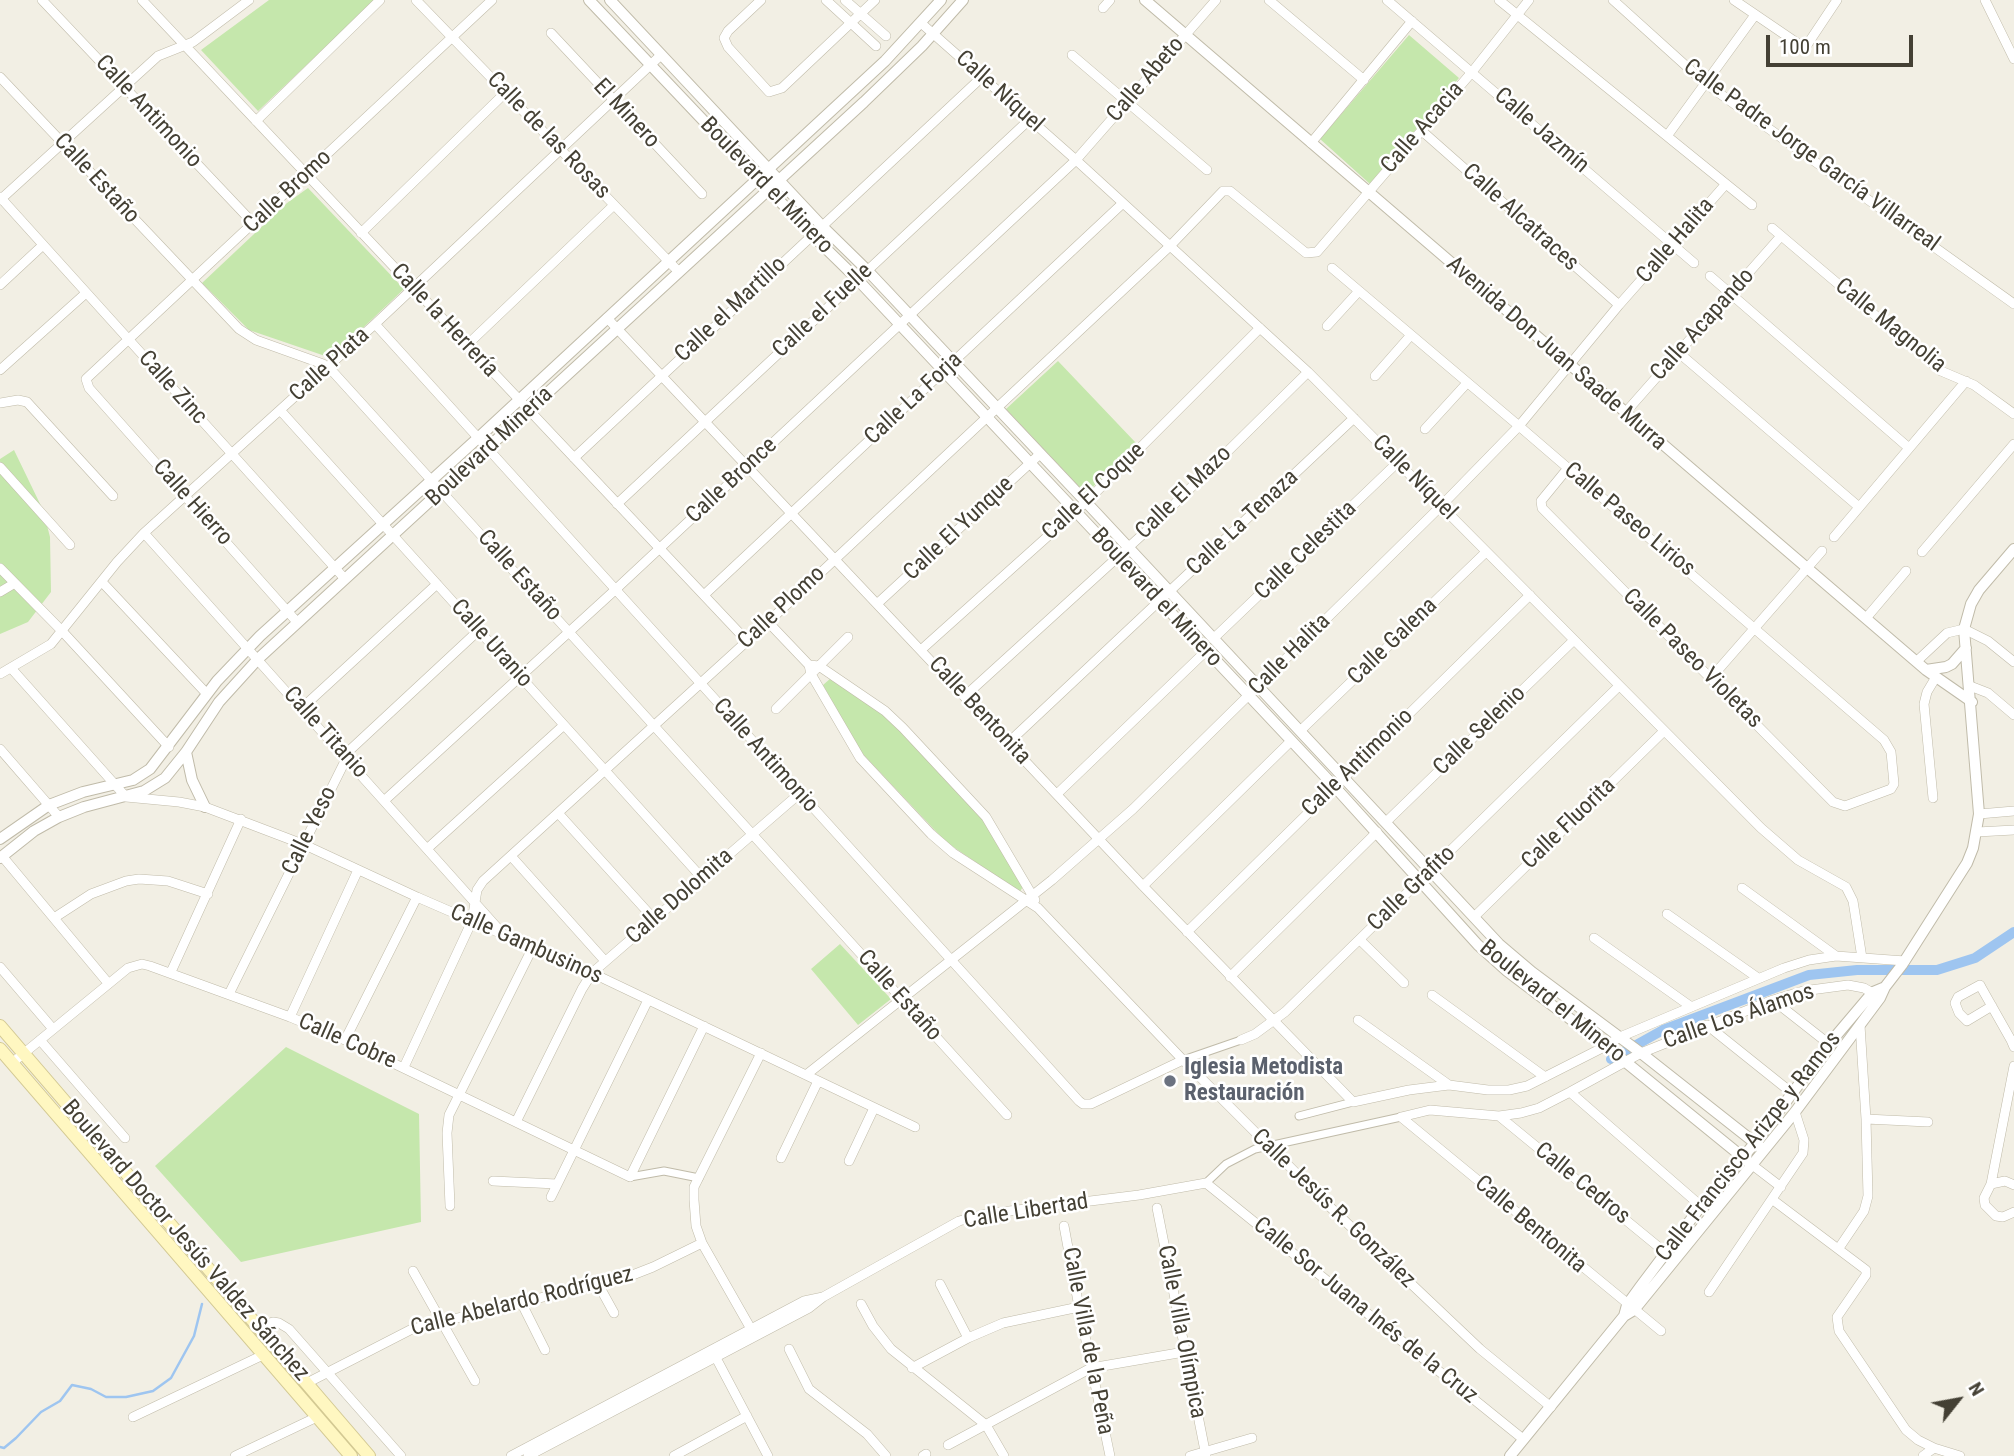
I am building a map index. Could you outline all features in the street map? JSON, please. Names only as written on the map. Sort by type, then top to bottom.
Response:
[{"type":"main road","name":"Boulevard Doctor Jesús Valdez Sánchez","points":[[0,1026],[369,1456]]},
{"type":"main road","name":"Boulevard Doctor Jesús Valdez Sánchez","points":[[0,1049],[351,1456]]},
{"type":"street","name":"Calle Antimonio","points":[[43,0],[254,224]]},
{"type":"street","name":"Calle la Herrería","points":[[142,0],[747,641]]},
{"type":"street","points":[[1,199],[158,56],[185,46],[249,0]]},
{"type":"street","points":[[256,121],[380,0]]},
{"type":"street","name":"Calle de las Rosas","points":[[416,0],[679,272]]},
{"type":"street","name":"Calle Bromo","points":[[87,385],[88,376],[492,0]]},
{"type":"street","name":"Boulevard el Minero","points":[[589,0],[857,279],[1421,879],[1491,957],[1746,1160]]},
{"type":"street","name":"Boulevard el Minero","points":[[610,0],[1516,959],[1759,1146]]},
{"type":"street","points":[[761,0],[724,38],[728,47],[769,92],[782,88],[875,0]]},
{"type":"street","points":[[826,0],[876,46]]},
{"type":"street","points":[[845,0],[886,36]]},
{"type":"street","name":"Boulevard Minería","points":[[0,839],[49,805],[83,792],[142,776],[159,761],[207,694],[248,648],[478,439],[885,61],[941,0]]},
{"type":"street","name":"Boulevard Minería","points":[[1,857],[34,831],[59,817],[84,807],[127,797],[155,785],[172,771],[219,702],[258,659],[779,181],[934,33],[962,0]]},
{"type":"street","points":[[1103,8],[1110,0]]},
{"type":"street","name":"Avenida Don Juan Saade Murra","points":[[1145,0],[1926,670],[1972,702]]},
{"type":"street","name":"Calle Abeto","points":[[1076,160],[1216,0]]},
{"type":"street","points":[[1269,0],[1364,80]]},
{"type":"street","name":"Calle Jazmín","points":[[1387,0],[1694,263]]},
{"type":"street","points":[[1499,0],[1752,205]]},
{"type":"street","name":"Calle Acacia","points":[[1314,254],[1472,72],[1529,0]]},
{"type":"street","name":"Calle Padre Jorge García Villarreal","points":[[1613,0],[1705,83],[2014,304]]},
{"type":"street","points":[[1734,0],[1803,47],[1837,0]]},
{"type":"street","points":[[1985,0],[2014,58]]},
{"type":"street","points":[[1667,136],[1755,15]]},
{"type":"street","points":[[1311,144],[1412,21]]},
{"type":"street","name":"Calle Níquel","points":[[921,23],[1308,372],[1785,850],[1846,887],[1853,901],[1862,958]]},
{"type":"street","name":"El Minero","points":[[551,33],[702,194]]},
{"type":"street","name":"Calle Plata","points":[[0,674],[45,649],[144,533],[375,324],[662,55]]},
{"type":"street","points":[[1072,55],[1207,170]]},
{"type":"street","name":"Calle Estaño","points":[[0,77],[192,281],[247,335],[327,367],[1007,1115]]},
{"type":"street","name":"Calle el Martillo","points":[[574,458],[982,77]]},
{"type":"street","points":[[361,233],[506,92]]},
{"type":"street","name":"Calle el Fuelle","points":[[617,503],[1030,119]]},
{"type":"street","name":"Calle Alcatraces","points":[[1422,131],[1619,305]]},
{"type":"street","name":"Calle Bronce","points":[[384,800],[660,549],[1076,160]]},
{"type":"street","name":"Calle Halita","points":[[806,1075],[1030,899],[1100,840],[1258,687],[1519,426],[1619,305],[1725,185]]},
{"type":"street","name":"Calle Plomo","points":[[404,1068],[472,920],[479,885],[768,622],[1170,246],[1225,190],[1230,191],[1306,253],[1314,254]]},
{"type":"street","name":"Calle Zinc","points":[[1,199],[345,579]]},
{"type":"street","name":"Calle La Forja","points":[[704,596],[1123,203]]},
{"type":"street","points":[[467,345],[614,205]]},
{"type":"street","name":"Calle Magnolia","points":[[1772,228],[1941,371],[1982,389],[2014,414]]},
{"type":"street","name":"Calle Acapando","points":[[1625,413],[1781,236]]},
{"type":"street","points":[[0,285],[43,245]]},
{"type":"street","name":"Calle Paseo Lirios","points":[[1332,268],[1888,743],[1894,784],[1891,789]]},
{"type":"street","points":[[1710,276],[1909,448]]},
{"type":"street","points":[[1328,327],[1359,291]]},
{"type":"street","points":[[0,370],[86,293]]},
{"type":"street","name":"Calle Bentonita","points":[[607,318],[1143,886],[1353,1102]]},
{"type":"street","name":"Calle Antimonio","points":[[375,324],[1083,1104],[1091,1104],[1184,1060]]},
{"type":"street","name":"Calle El Coque","points":[[922,649],[1086,502],[1260,328]]},
{"type":"street","points":[[1375,376],[1411,335]]},
{"type":"street","points":[[1679,354],[1859,507]]},
{"type":"street","name":"Calle El Mazo","points":[[965,696],[1128,547],[1308,372]]},
{"type":"street","points":[[1834,537],[1966,381]]},
{"type":"street","points":[[1425,429],[1467,383]]},
{"type":"street","name":"Calle Hierro","points":[[87,385],[297,622]]},
{"type":"street","points":[[0,403],[18,400],[27,402],[113,496]]},
{"type":"street","name":"Calle Uranio","points":[[280,410],[702,878]]},
{"type":"street","name":"Calle La Tenaza","points":[[1009,743],[1353,418]]},
{"type":"street","points":[[1923,552],[2014,444]]},
{"type":"street","name":"Calle El Yunque","points":[[878,603],[1040,454]]},
{"type":"street","name":"Calle Celestita","points":[[1213,639],[1398,462]]},
{"type":"street","points":[[0,467],[70,545]]},
{"type":"street","name":"Calle Paseo Violetas","points":[[1567,468],[1541,502],[1542,508],[1833,802],[1845,806],[1891,789]]},
{"type":"street","name":"Calle Titanio","points":[[144,533],[504,935]]},
{"type":"street","points":[[1964,629],[1971,604],[1979,590],[2014,549]]},
{"type":"street","points":[[1711,677],[1822,551]]},
{"type":"street","name":"Calle Galena","points":[[1300,731],[1486,552]]},
{"type":"street","points":[[0,568],[55,623],[169,747]]},
{"type":"street","points":[[1867,617],[1906,571]]},
{"type":"street","points":[[102,582],[207,694]]},
{"type":"street","points":[[0,592],[16,583]]},
{"type":"street","points":[[302,708],[437,584]]},
{"type":"street","name":"Calle Antimonio","points":[[1187,932],[1530,596]]},
{"type":"street","name":"Calle Jesús R. González","points":[[768,622],[813,668],[894,719],[976,804],[992,827],[1030,899],[1038,908],[1268,1146],[1408,1283],[1480,1349],[1550,1407]]},
{"type":"street","points":[[1917,661],[1947,633],[1964,629],[1988,641],[2014,662]]},
{"type":"street","name":"Calle Francisco Arizpe y Ramos","points":[[1759,1146],[1792,1093],[1829,1044],[1893,978],[1904,963],[1956,883],[1973,848],[1979,814],[1964,629]]},
{"type":"street","name":"Calle Yeso","points":[[229,994],[305,845],[346,757],[358,741],[479,631]]},
{"type":"street","points":[[776,709],[813,668],[848,637]]},
{"type":"street","name":"Calle Selenio","points":[[1386,822],[1574,640]]},
{"type":"street","points":[[1926,670],[1952,664],[1966,648]]},
{"type":"street","points":[[1057,794],[1206,651]]},
{"type":"street","points":[[11,668],[127,797]]},
{"type":"street","name":"Calle Jesús R. González","points":[[813,668],[860,758],[922,825],[953,853],[1030,899]]},
{"type":"street","points":[[1933,798],[1924,704],[1927,692],[1936,677]]},
{"type":"street","name":"Calle Grafito","points":[[1184,1060],[1241,1040],[1274,1022],[1619,685]]},
{"type":"street","points":[[1970,686],[1990,694],[2014,715]]},
{"type":"street","points":[[1972,702],[1990,694]]},
{"type":"street","points":[[189,719],[201,728]]},
{"type":"street","points":[[428,848],[564,725]]},
{"type":"street","name":"Calle Fluorita","points":[[1475,916],[1664,731]]},
{"type":"street","points":[[1143,886],[1291,741]]},
{"type":"street","points":[[0,749],[59,817]]},
{"type":"street","points":[[186,752],[192,780],[205,807]]},
{"type":"street","name":"Calle Dolomita","points":[[516,1122],[592,973],[799,794]]},
{"type":"street","name":"Calle Gambusinos","points":[[127,797],[205,807],[305,845],[592,973],[915,1127]]},
{"type":"street","points":[[1979,814],[2014,811]]},
{"type":"street","points":[[558,813],[654,919]]},
{"type":"street","points":[[171,972],[241,819]]},
{"type":"street","points":[[1977,832],[2014,830]]},
{"type":"street","points":[[1230,977],[1377,832]]},
{"type":"street","points":[[511,856],[605,961]]},
{"type":"street","points":[[1,857],[108,983]]},
{"type":"street","points":[[290,1017],[358,870]]},
{"type":"street","points":[[54,918],[91,894],[126,881],[168,881],[208,894]]},
{"type":"street","points":[[1742,888],[1836,956]]},
{"type":"street","points":[[345,1040],[417,897]]},
{"type":"street","points":[[1667,914],[1758,978]]},
{"type":"street","points":[[1594,938],[1690,1006]]},
{"type":"street","points":[[1360,940],[1404,983]]},
{"type":"street","points":[[450,1206],[447,1124],[459,1094],[533,947]]},
{"type":"street","name":"Calle Los Álamos","points":[[1206,1183],[1226,1164],[1255,1149],[1268,1146],[1430,1110],[1499,1116],[1539,1108],[1570,1092],[1617,1055],[1690,1006],[1809,960],[1836,956],[1904,963]]},
{"type":"street","name":"Calle Cobre","points":[[12,1063],[108,983],[135,965],[142,964],[171,972],[345,1040],[630,1177]]},
{"type":"street","points":[[0,967],[53,1029]]},
{"type":"street","name":"Calle Los Álamos","points":[[1299,1116],[1409,1090],[1449,1085],[1509,1090],[1617,1055],[1631,1045],[1707,1025],[1803,991],[1848,985],[1880,992]]},
{"type":"street","points":[[1992,1006],[1967,1021],[1955,1006],[1956,999],[1978,985],[1992,1006],[2014,1047]]},
{"type":"street","name":"Calle Francisco Arizpe y Ramos","points":[[1628,1310],[1665,1253],[1701,1206],[1795,1112],[1860,1025],[1880,992]]},
{"type":"street","points":[[1432,995],[1545,1077]]},
{"type":"street","points":[[551,1197],[648,1000]]},
{"type":"street","points":[[1773,1000],[1829,1044]]},
{"type":"street","points":[[1358,1020],[1449,1085]]},
{"type":"street","points":[[1707,1025],[1792,1093]]},
{"type":"street","points":[[1839,1248],[1867,1204],[1866,1119],[1860,1025]]},
{"type":"street","points":[[630,1177],[704,1026]]},
{"type":"street","points":[[40,1040],[125,1138]]},
{"type":"street","points":[[751,1329],[702,1243],[696,1226],[697,1183],[761,1053]]},
{"type":"street","points":[[2014,1066],[2009,1112],[1991,1184],[1984,1198],[1989,1211],[2003,1217],[2014,1212]]},
{"type":"street","points":[[780,1158],[818,1081]]},
{"type":"street","points":[[1570,1092],[1701,1206]]},
{"type":"street","points":[[849,1161],[874,1108]]},
{"type":"street","points":[[1709,1292],[1803,1153],[1804,1147],[1795,1112]]},
{"type":"street","name":"Calle Cedros","points":[[1499,1116],[1665,1253]]},
{"type":"street","name":"Calle Bentonita","points":[[1401,1117],[1628,1310],[1661,1331]]},
{"type":"street","points":[[1866,1119],[1928,1122]]},
{"type":"street","points":[[1746,1160],[1781,1187]]},
{"type":"street","name":"Calle Francisco Arizpe y Ramos","points":[[1517,1454],[1523,1439],[1746,1160]]},
{"type":"street","points":[[630,1177],[664,1171],[697,1183]]},
{"type":"street","points":[[493,1181],[557,1184]]},
{"type":"street","points":[[1991,1184],[2005,1181],[2014,1185]]},
{"type":"street","name":"Calle Libertad","points":[[511,1456],[809,1308],[823,1297],[943,1228],[971,1217],[1206,1183]]},
{"type":"street","name":"Calle Sor Juana Inés de la Cruz","points":[[1206,1183],[1523,1439]]},
{"type":"street","points":[[1773,1200],[1839,1248],[1866,1273],[1837,1317],[1839,1331],[1906,1430],[1934,1448],[1960,1456]]},
{"type":"street","name":"Calle Villa Olímpica","points":[[1157,1208],[1205,1454]]},
{"type":"street","name":"Calle Villa de la Peña","points":[[1064,1226],[1110,1456]]},
{"type":"street","name":"Calle Abelardo Rodríguez","points":[[307,1383],[397,1335],[441,1320],[642,1272],[702,1243]]},
{"type":"street","points":[[413,1271],[475,1381]]},
{"type":"street","points":[[598,1284],[614,1313]]},
{"type":"street","points":[[940,1284],[968,1338]]},
{"type":"street","name":"Calle Libertad","points":[[528,1456],[714,1353],[751,1329],[804,1301],[823,1297]]},
{"type":"street","points":[[521,1302],[545,1350]]},
{"type":"street","points":[[861,1304],[879,1336],[912,1368],[986,1425],[1004,1456]]},
{"type":"street","points":[[912,1368],[968,1338],[1003,1324],[1079,1307]]},
{"type":"street","points":[[260,1327],[273,1322],[284,1325],[401,1456]]},
{"type":"street","points":[[789,1349],[809,1389],[867,1434],[886,1456]]},
{"type":"street","points":[[948,1445],[1091,1368],[1184,1352]]},
{"type":"street","points":[[714,1353],[768,1456]]},
{"type":"street","points":[[133,1417],[263,1354]]},
{"type":"street","points":[[674,1456],[747,1416]]},
{"type":"street","points":[[235,1456],[317,1417]]},
{"type":"street","points":[[1190,1456],[1205,1454],[1252,1438]]},
{"type":"street","points":[[1923,1456],[1934,1448]]},
{"type":"green space","points":[[269,0],[375,0],[258,111],[201,50]]},
{"type":"green space","points":[[1409,35],[1459,78],[1370,184],[1320,139]]},
{"type":"green space","points":[[308,188],[404,289],[331,358],[249,330],[202,283],[287,203]]},
{"type":"green space","points":[[1058,361],[1136,443],[1086,494],[1006,409]]},
{"type":"green space","points":[[14,450],[43,510],[50,537],[51,592],[28,622],[0,634],[0,459]]},
{"type":"green space","points":[[831,678],[886,715],[984,816],[1025,882],[1020,892],[946,842],[860,751],[823,685]]},
{"type":"green space","points":[[840,944],[891,999],[858,1025],[811,969]]},
{"type":"green space","points":[[286,1047],[419,1114],[421,1222],[241,1262],[155,1166]]},
{"type":"waterway","points":[[1611,1059],[1663,1030],[1809,975],[1857,970],[1937,970],[1975,958],[2014,932]]},
{"type":"waterway","points":[[0,1447],[4,1448],[41,1412],[60,1401],[72,1385],[91,1389],[106,1397],[126,1397],[153,1391],[171,1378],[194,1336],[202,1304]]},
{"type":"place","name":"Iglesia Metodista Restauración","points":[[1170,1081]]}]
